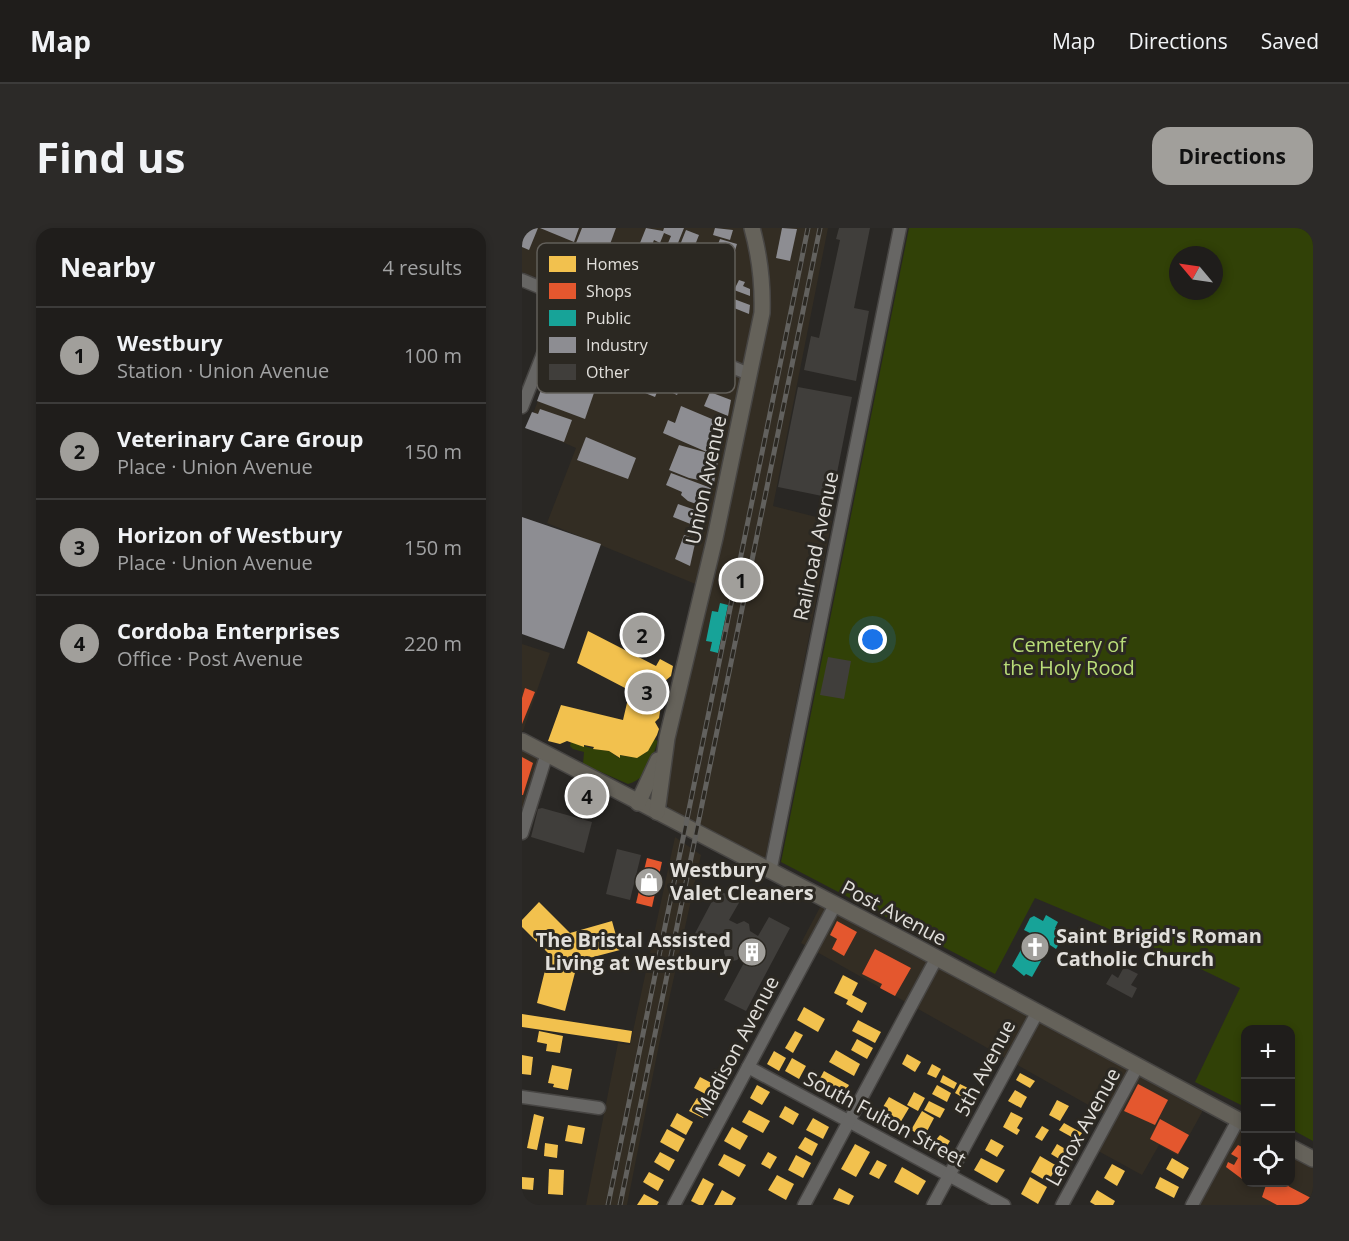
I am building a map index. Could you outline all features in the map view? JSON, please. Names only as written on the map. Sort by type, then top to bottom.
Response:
[{"type":"main road","name":"Union Avenue","points":[[657,812],[667,738],[715,538],[762,313],[763,282],[759,253],[752,228]]},
{"type":"main road","name":"Union Avenue","points":[[638,803],[667,738]]},
{"type":"main road","name":"Post Avenue","points":[[522,741],[1241,1121]]},
{"type":"main road","points":[[1295,1150],[1313,1159]]},
{"type":"street","name":"Railroad Avenue","points":[[770,872],[900,228]]},
{"type":"street","points":[[522,280],[537,286]]},
{"type":"street","points":[[735,368],[749,374]]},
{"type":"street","points":[[522,407],[537,369]]},
{"type":"street","points":[[522,833],[547,753]]},
{"type":"street","name":"Madison Avenue","points":[[674,1205],[835,905]]},
{"type":"street","points":[[804,1205],[936,959]]},
{"type":"street","name":"5th Avenue","points":[[933,1205],[1037,1013]]},
{"type":"street","name":"South Fulton Street","points":[[748,1067],[1004,1205]]},
{"type":"street","name":"Lenox Avenue","points":[[1062,1205],[1137,1067]]},
{"type":"street","points":[[522,1097],[599,1108]]},
{"type":"street","points":[[1192,1205],[1241,1124]]},
{"type":"shaded area","points":[[522,228],[828,228],[773,506],[832,521],[765,859],[672,812],[665,802],[665,777],[710,590],[547,523],[576,448],[528,427],[541,393],[735,393],[735,243],[537,243],[537,278],[522,272]]},
{"type":"shaded area","points":[[522,644],[550,653],[523,731],[522,731]]},
{"type":"shaded area","points":[[522,749],[541,758],[522,822]]},
{"type":"shaded area","points":[[583,790],[595,796],[589,818],[577,814]]},
{"type":"shaded area","points":[[675,837],[701,855],[627,1205],[586,1205],[618,1043],[630,1045]]},
{"type":"shaded area","points":[[825,898],[1207,1103],[1178,1156],[1159,1145],[1142,1175],[1091,1147],[1108,1116],[801,943]]},
{"type":"shaded area","points":[[1240,1118],[1241,1187],[1295,1187],[1295,1147],[1313,1157],[1313,1205],[1192,1205]]},
{"type":"green space","name":"Cemetery of the Holy Rood","points":[[909,228],[1313,228],[1313,1141],[1295,1131],[1295,1025],[1241,1025],[1241,1105],[1195,1082],[1240,988],[1178,958],[1035,898],[995,974],[781,862]]},
{"type":"green space","points":[[653,739],[658,741],[645,773],[628,784],[583,764],[584,752],[570,746],[571,742],[609,751],[619,758],[620,755],[631,757],[645,753]]},
{"type":"building: Homes","points":[[588,631],[656,666],[660,659],[673,666],[671,676],[665,681],[659,718],[655,722],[659,729],[657,735],[648,751],[637,758],[620,755],[620,758],[609,751],[584,745],[584,747],[567,741],[560,744],[548,741],[561,705],[623,720],[631,686],[627,684],[625,688],[577,663]]},
{"type":"building: Homes","points":[[539,902],[570,933],[612,921],[620,950],[578,961],[565,1011],[537,1003],[549,954],[522,927],[522,920]]},
{"type":"building: Homes","points":[[843,975],[858,983],[852,995],[867,1003],[862,1013],[846,1004],[848,1000],[834,993]]},
{"type":"building: Homes","points":[[804,1007],[825,1019],[818,1032],[797,1020]]},
{"type":"building: Homes","points":[[522,1014],[632,1031],[630,1043],[522,1027]]},
{"type":"building: Homes","points":[[858,1020],[881,1032],[875,1043],[852,1031]]},
{"type":"building: Homes","points":[[539,1031],[563,1036],[560,1053],[546,1051],[547,1044],[537,1042]]},
{"type":"building: Homes","points":[[795,1031],[803,1035],[793,1053],[785,1048]]},
{"type":"building: Homes","points":[[857,1039],[873,1048],[867,1059],[851,1050]]},
{"type":"building: Homes","points":[[836,1050],[860,1064],[854,1076],[829,1062]]},
{"type":"building: Homes","points":[[774,1051],[786,1058],[779,1071],[767,1064]]},
{"type":"building: Homes","points":[[907,1054],[921,1062],[915,1072],[902,1064]]},
{"type":"building: Homes","points":[[522,1055],[533,1057],[531,1075],[522,1074]]},
{"type":"building: Homes","points":[[792,1058],[806,1066],[799,1079],[785,1071]]},
{"type":"building: Homes","points":[[932,1064],[941,1069],[936,1078],[927,1074]]},
{"type":"building: Homes","points":[[552,1065],[572,1069],[568,1090],[553,1087],[554,1084],[548,1083]]},
{"type":"building: Homes","points":[[824,1071],[849,1085],[842,1098],[817,1084]]},
{"type":"building: Homes","points":[[1020,1073],[1035,1081],[1030,1088],[1016,1080]]},
{"type":"building: Homes","points":[[943,1075],[957,1083],[954,1089],[940,1082]]},
{"type":"building: Homes","points":[[700,1077],[721,1088],[715,1099],[694,1088]]},
{"type":"building: Homes","points":[[960,1084],[974,1091],[969,1101],[955,1093]]},
{"type":"building: Homes","points":[[757,1085],[770,1092],[762,1105],[750,1098]]},
{"type":"building: Homes","points":[[937,1085],[951,1093],[947,1102],[932,1094]]},
{"type":"building: Homes","points":[[1015,1090],[1027,1097],[1021,1108],[1008,1101]]},
{"type":"building: Homes","points":[[914,1092],[925,1098],[918,1111],[907,1105]]},
{"type":"building: Homes","points":[[889,1097],[909,1108],[900,1123],[880,1112]]},
{"type":"building: Homes","points":[[697,1098],[710,1105],[703,1118],[689,1111]]},
{"type":"building: Homes","points":[[1057,1100],[1069,1106],[1060,1121],[1049,1115]]},
{"type":"building: Homes","points":[[929,1101],[945,1109],[940,1118],[924,1110]]},
{"type":"building: Homes","points":[[785,1106],[799,1114],[793,1125],[779,1117]]},
{"type":"building: Homes","points":[[749,1110],[770,1121],[763,1133],[742,1122]]},
{"type":"building: Homes","points":[[922,1111],[934,1118],[924,1137],[911,1130]]},
{"type":"building: Homes","points":[[1011,1112],[1023,1118],[1017,1128],[1020,1130],[1017,1135],[1003,1127]]},
{"type":"building: Homes","points":[[677,1113],[693,1122],[686,1135],[670,1126]]},
{"type":"building: Homes","points":[[534,1114],[544,1117],[537,1150],[527,1148]]},
{"type":"building: Homes","points":[[813,1118],[829,1127],[823,1139],[806,1130]]},
{"type":"building: Homes","points":[[1064,1123],[1082,1133],[1077,1140],[1059,1130]]},
{"type":"building: Homes","points":[[568,1125],[585,1128],[582,1144],[565,1141]]},
{"type":"building: Homes","points":[[1042,1126],[1049,1130],[1042,1141],[1035,1137]]},
{"type":"building: Homes","points":[[732,1127],[748,1136],[740,1150],[724,1141]]},
{"type":"building: Homes","points":[[667,1129],[685,1139],[678,1152],[660,1142]]},
{"type":"building: Homes","points":[[940,1135],[950,1141],[942,1154],[930,1147]]},
{"type":"building: Homes","points":[[805,1137],[818,1144],[812,1156],[798,1148]]},
{"type":"building: Homes","points":[[991,1139],[1004,1146],[997,1157],[985,1150]]},
{"type":"building: Homes","points":[[545,1143],[558,1145],[557,1158],[544,1156]]},
{"type":"building: Homes","points":[[855,1144],[870,1152],[856,1177],[841,1169]]},
{"type":"building: Homes","points":[[1057,1144],[1072,1153],[1066,1163],[1051,1154]]},
{"type":"building: Homes","points":[[660,1152],[675,1160],[669,1171],[654,1162]]},
{"type":"building: Homes","points":[[768,1152],[777,1157],[770,1169],[761,1164]]},
{"type":"building: Homes","points":[[724,1154],[746,1165],[739,1177],[718,1165]]},
{"type":"building: Homes","points":[[796,1155],[811,1163],[803,1178],[788,1170]]},
{"type":"building: Homes","points":[[1040,1156],[1057,1166],[1048,1182],[1031,1172]]},
{"type":"building: Homes","points":[[981,1158],[1005,1170],[997,1183],[974,1170]]},
{"type":"building: Homes","points":[[1172,1158],[1189,1168],[1183,1179],[1166,1169]]},
{"type":"building: Homes","points":[[877,1160],[887,1165],[879,1179],[869,1174]]},
{"type":"building: Homes","points":[[1112,1164],[1125,1171],[1117,1186],[1104,1178]]},
{"type":"building: Homes","points":[[902,1167],[926,1181],[918,1195],[894,1182]]},
{"type":"building: Homes","points":[[549,1169],[564,1170],[563,1195],[548,1194]]},
{"type":"building: Homes","points":[[649,1172],[664,1180],[658,1191],[643,1182]]},
{"type":"building: Homes","points":[[777,1175],[794,1184],[786,1200],[768,1190]]},
{"type":"building: Homes","points":[[522,1177],[534,1178],[533,1190],[522,1189]]},
{"type":"building: Homes","points":[[1030,1177],[1047,1187],[1038,1204],[1021,1194]]},
{"type":"building: Homes","points":[[1160,1177],[1179,1187],[1174,1198],[1155,1188]]},
{"type":"building: Homes","points":[[703,1178],[714,1184],[703,1205],[699,1205],[691,1201]]},
{"type":"building: Homes","points":[[839,1188],[854,1196],[849,1205],[833,1199]]},
{"type":"building: Homes","points":[[722,1190],[736,1198],[732,1205],[714,1205]]},
{"type":"building: Homes","points":[[1097,1190],[1115,1201],[1113,1205],[1095,1205],[1090,1202]]},
{"type":"building: Homes","points":[[644,1194],[659,1202],[657,1205],[637,1205]]},
{"type":"building: Shops","points":[[525,688],[535,692],[522,724],[522,698]]},
{"type":"building: Shops","points":[[522,757],[533,763],[523,795],[522,795]]},
{"type":"building: Shops","name":"Westbury Valet Cleaners","points":[[647,858],[662,862],[652,907],[636,903]]},
{"type":"building: Shops","points":[[837,921],[857,932],[844,956],[832,949],[837,939],[830,935]]},
{"type":"building: Shops","points":[[875,949],[911,968],[895,996],[880,988],[882,984],[862,974]]},
{"type":"building: Shops","points":[[1138,1084],[1168,1100],[1155,1125],[1124,1111]]},
{"type":"building: Shops","points":[[1160,1119],[1189,1135],[1178,1154],[1150,1139]]},
{"type":"building: Shops","points":[[1238,1145],[1241,1146],[1241,1178],[1226,1167],[1228,1162],[1234,1165],[1238,1158],[1231,1154]]},
{"type":"building: Shops","points":[[1265,1187],[1290,1187],[1311,1198],[1307,1205],[1277,1205],[1262,1197]]},
{"type":"building: Public","points":[[720,603],[728,605],[718,653],[710,651],[712,642],[706,641],[712,611],[718,612]]},
{"type":"building: Public","name":"Saint Brigid's Roman Catholic Church","points":[[1046,915],[1058,922],[1055,928],[1063,932],[1063,937],[1056,949],[1050,945],[1032,977],[1026,974],[1024,976],[1012,966],[1030,933],[1024,930],[1030,918],[1034,916],[1043,921]]},
{"type":"building: Industry","points":[[522,228],[538,228],[529,250],[522,247]]},
{"type":"building: Industry","points":[[540,228],[579,228],[574,242]]},
{"type":"building: Industry","points":[[582,228],[616,228],[610,243],[576,243]]},
{"type":"building: Industry","points":[[646,228],[663,231],[664,228],[684,228],[678,243],[668,243],[671,236],[664,233],[660,243],[654,240],[653,243],[640,243]]},
{"type":"building: Industry","points":[[715,228],[733,230],[730,240],[713,235]]},
{"type":"building: Industry","points":[[782,228],[797,229],[790,261],[776,258]]},
{"type":"building: Industry","points":[[686,230],[699,235],[696,243],[681,243]]},
{"type":"building: Industry","points":[[720,239],[734,243],[718,243]]},
{"type":"building: Industry","points":[[739,280],[745,282],[743,286],[750,289],[750,296],[735,290]]},
{"type":"building: Industry","points":[[735,299],[750,305],[749,314],[735,308]]},
{"type":"building: Industry","points":[[540,393],[594,393],[585,419],[537,401]]},
{"type":"building: Industry","points":[[645,393],[657,393],[655,397]]},
{"type":"building: Industry","points":[[710,393],[731,400],[728,416],[704,406]]},
{"type":"building: Industry","points":[[681,406],[719,422],[709,453],[663,433],[668,420],[675,423]]},
{"type":"building: Industry","points":[[540,409],[572,420],[564,442],[525,428],[532,412],[538,414]]},
{"type":"building: Industry","points":[[586,437],[636,458],[628,479],[577,460]]},
{"type":"building: Industry","points":[[679,445],[719,456],[714,483],[689,478],[669,470]]},
{"type":"building: Industry","points":[[671,473],[711,488],[707,508],[688,501],[681,495],[682,492],[666,485]]},
{"type":"building: Industry","points":[[678,504],[704,513],[698,527],[673,517]]},
{"type":"building: Industry","points":[[522,517],[601,544],[564,649],[522,634]]},
{"type":"building: Industry","points":[[684,535],[696,539],[690,566],[675,559]]},
{"type":"building: Other","points":[[839,228],[870,228],[854,308],[869,311],[856,381],[804,370],[811,336],[819,338],[840,240],[836,239]]},
{"type":"building: Other","points":[[798,387],[852,397],[832,498],[778,487]]},
{"type":"building: Other","points":[[632,621],[663,630],[656,650],[643,645],[642,648],[623,638],[625,631],[629,633]]},
{"type":"building: Other","points":[[828,657],[851,661],[844,699],[820,695]]},
{"type":"building: Other","points":[[542,808],[592,822],[584,853],[531,837],[538,809]]},
{"type":"building: Other","points":[[617,849],[641,855],[630,900],[606,894]]},
{"type":"building: Other","name":"The Bristal Assisted Living at Westbury","points":[[718,890],[740,901],[729,920],[737,924],[744,921],[749,924],[750,931],[758,936],[769,917],[790,928],[746,1011],[724,1000],[747,957],[743,955],[737,960],[728,962],[724,953],[725,945],[718,941],[714,948],[693,937]]},
{"type":"building: Other","points":[[1124,967],[1138,974],[1131,985],[1137,988],[1132,998],[1106,984],[1112,974],[1118,978]]},
{"type":"railway","points":[[608,1205],[808,228]]},
{"type":"railway","points":[[620,1205],[820,228]]},
{"type":"place","name":"Westbury","points":[[741,580]]},
{"type":"place","name":"Veterinary Care Group","points":[[642,635]]},
{"type":"place","name":"Horizon of Westbury","points":[[647,692]]},
{"type":"place","name":"Cordoba Enterprises","points":[[587,796]]},
{"type":"place","name":"Westbury Valet Cleaners","points":[[649,882]]},
{"type":"place","name":"Saint Brigid's Roman Catholic Church","points":[[1035,947]]},
{"type":"place","name":"The Bristal Assisted Living at Westbury","points":[[752,952]]}]
